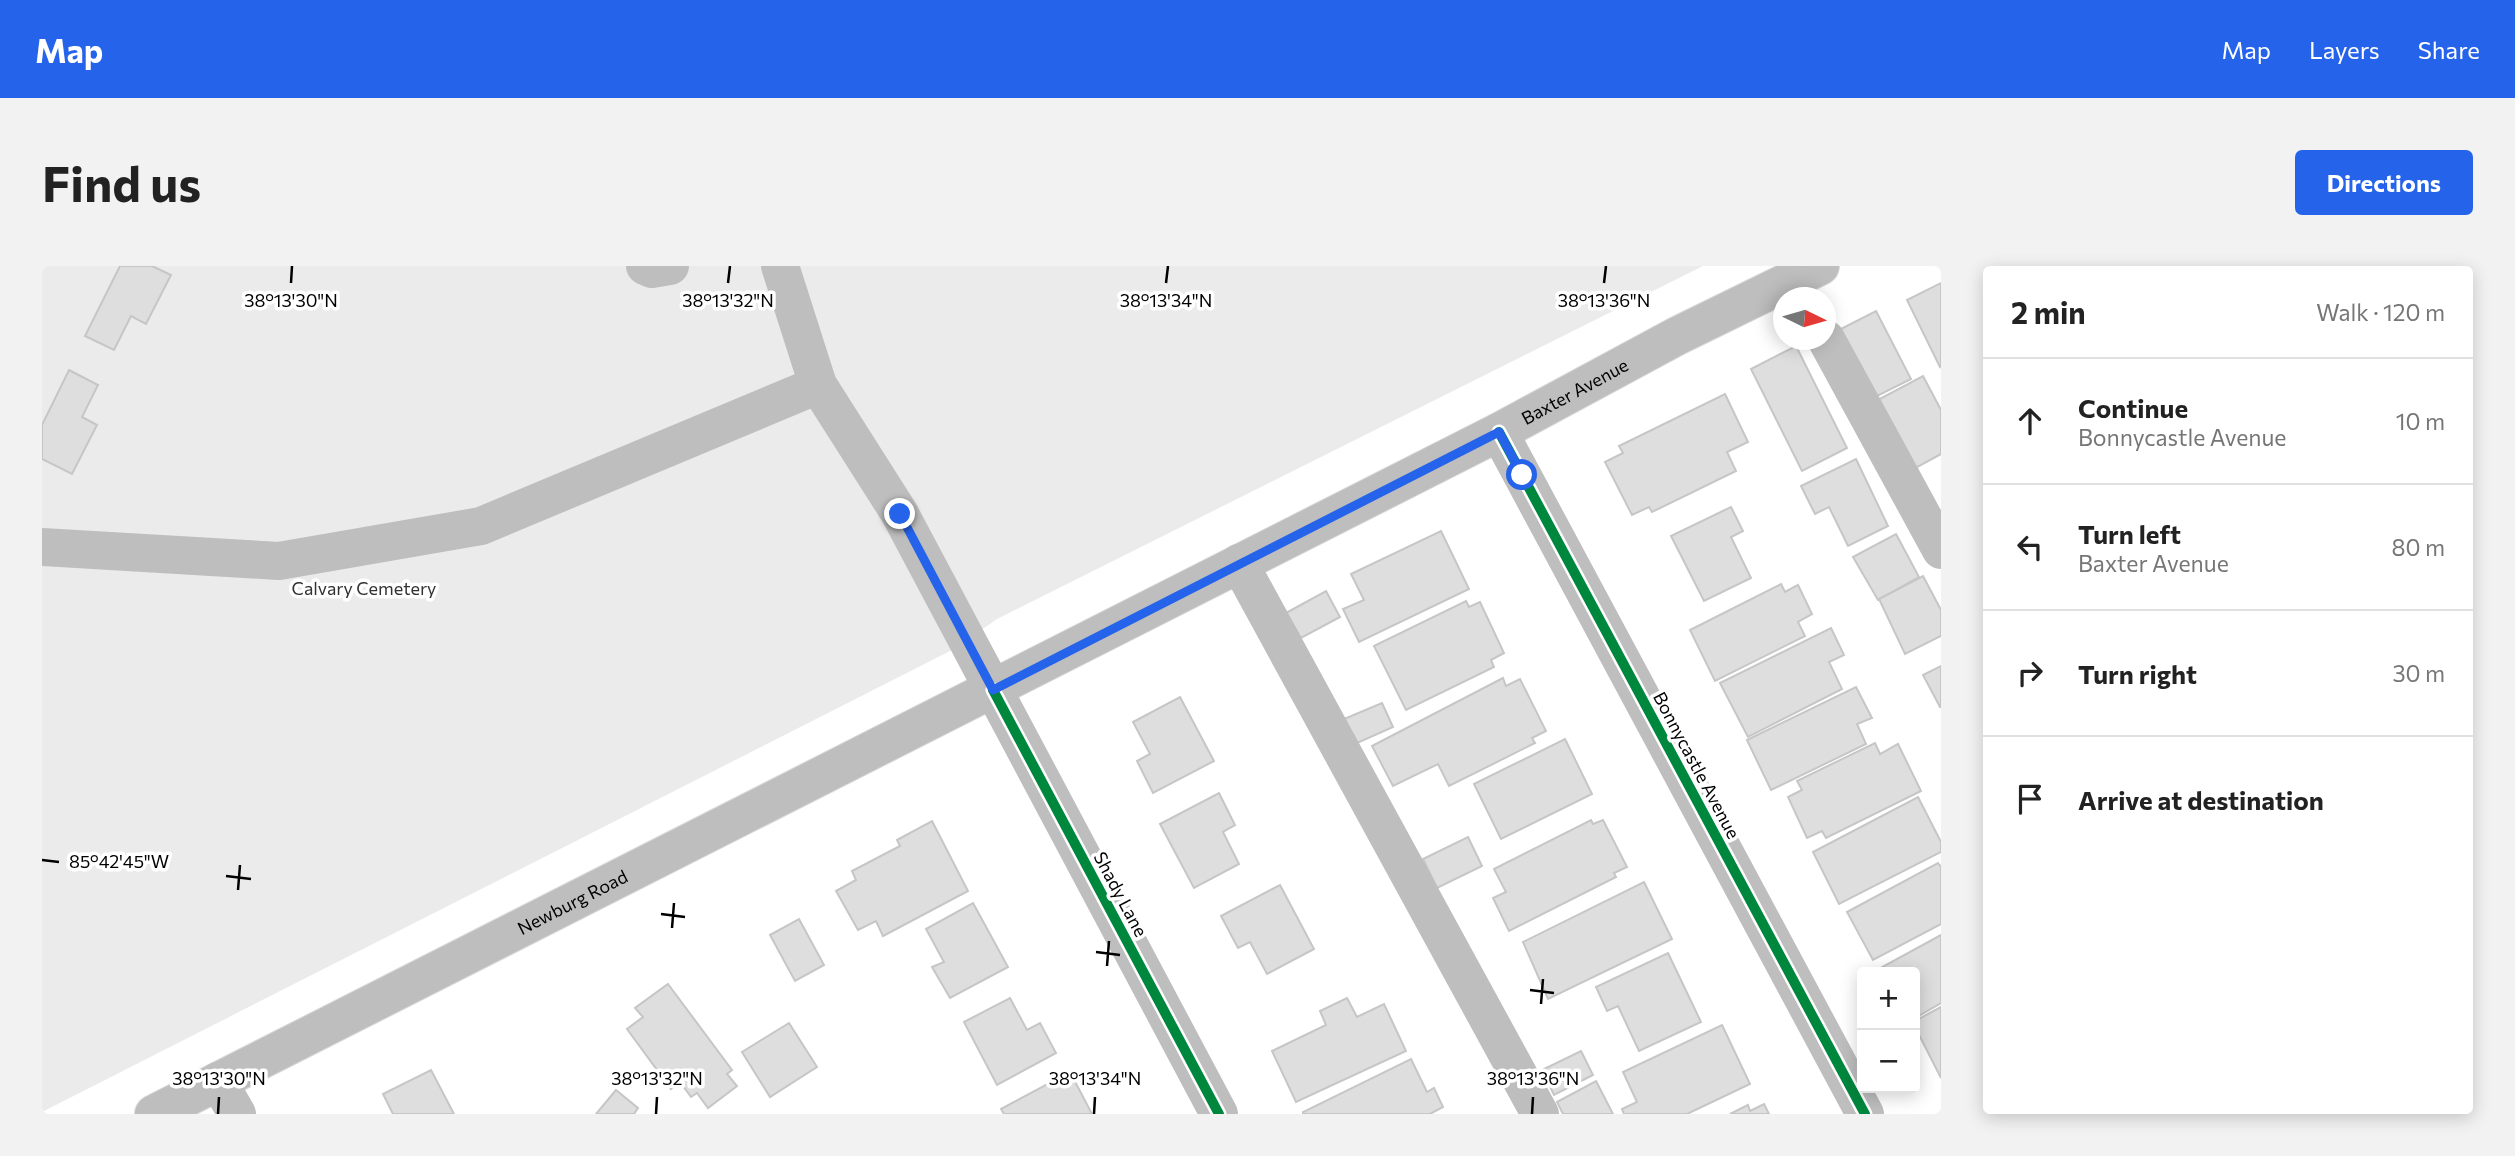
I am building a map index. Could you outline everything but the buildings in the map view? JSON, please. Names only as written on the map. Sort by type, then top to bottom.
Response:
[{"type":"main road","points":[[645,266],[652,269],[670,266]]},
{"type":"main road","name":"Shady Lane","points":[[780,266],[818,385],[900,514],[1219,1114]]},
{"type":"main road","name":"Baxter Avenue","points":[[993,690],[1499,432],[1677,336],[1806,281]]},
{"type":"main road","points":[[1831,350],[1941,550]]},
{"type":"main road","points":[[42,547],[279,561],[481,526],[818,385]]},
{"type":"main road","name":"Bonnycastle Avenue","points":[[1499,432],[1865,1114]]},
{"type":"main road","points":[[1239,563],[1541,1114]]},
{"type":"main road","name":"Newburg Road","points":[[153,1114],[993,690]]},
{"type":"main road","points":[[218,1081],[237,1114]]},
{"type":"green space","name":"Calvary Cemetery","points":[[42,266],[1703,266],[997,619],[954,649],[42,1112]]},
{"type":"cycle path","points":[[1499,432],[1865,1114]]},
{"type":"cycle path","points":[[993,690],[1219,1114]]},
{"type":"route","points":[[900,514],[993,690],[1499,432],[1522,475]]}]
